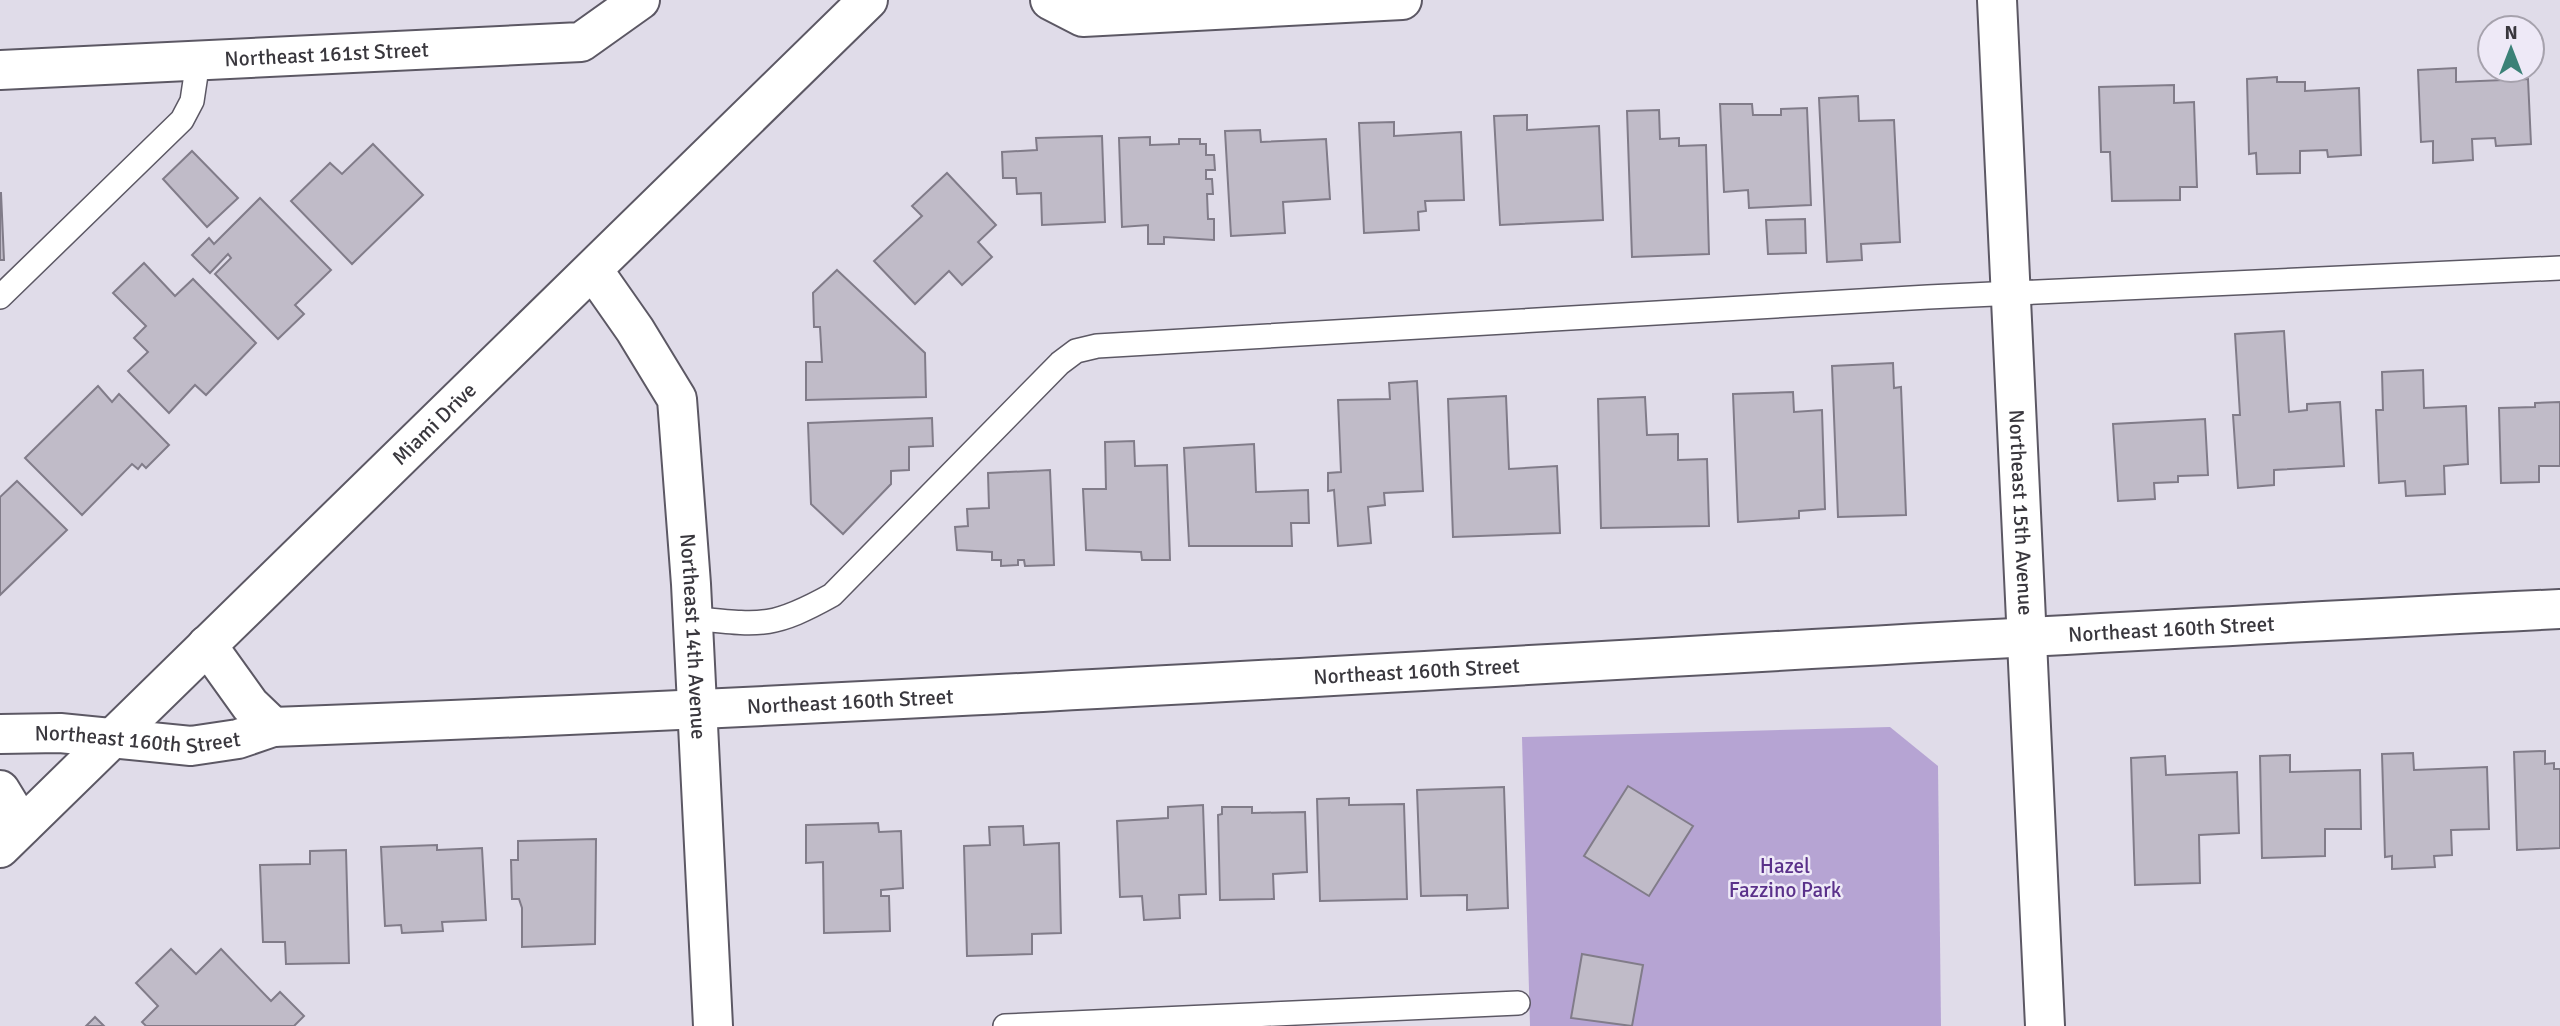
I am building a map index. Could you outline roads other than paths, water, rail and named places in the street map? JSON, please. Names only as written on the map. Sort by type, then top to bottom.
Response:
[{"type":"street","name":"Northeast 161st Street","points":[[0,70],[581,42],[640,0]]},
{"type":"street","name":"Miami Drive","points":[[11,837],[868,0]]},
{"type":"street","points":[[1050,0],[1083,17],[1402,0]]},
{"type":"street","name":"Northeast 15th Avenue","points":[[1997,0],[2045,1026]]},
{"type":"street","name":"Northeast 14th Avenue","points":[[593,271],[635,330],[677,400],[698,711],[713,1026]]},
{"type":"street","name":"Northeast 160th Street","points":[[0,734],[60,733],[191,746],[238,739],[273,727],[698,711],[2027,635],[2560,609]]},
{"type":"street","name":"Northeast 160th Street","points":[[207,645],[250,705],[273,727]]},
{"type":"street","points":[[0,790],[11,837]]},
{"type":"lane","points":[[0,297],[183,120],[192,102],[198,61]]},
{"type":"lane","points":[[692,618],[764,625],[805,610],[832,595],[1060,363],[1076,351],[1125,345],[2011,293],[2560,268]]},
{"type":"lane","points":[[1005,1026],[1518,1003]]},
{"type":"park label","name":"Hazel Fazzino Park","points":[[1785,878]]}]
